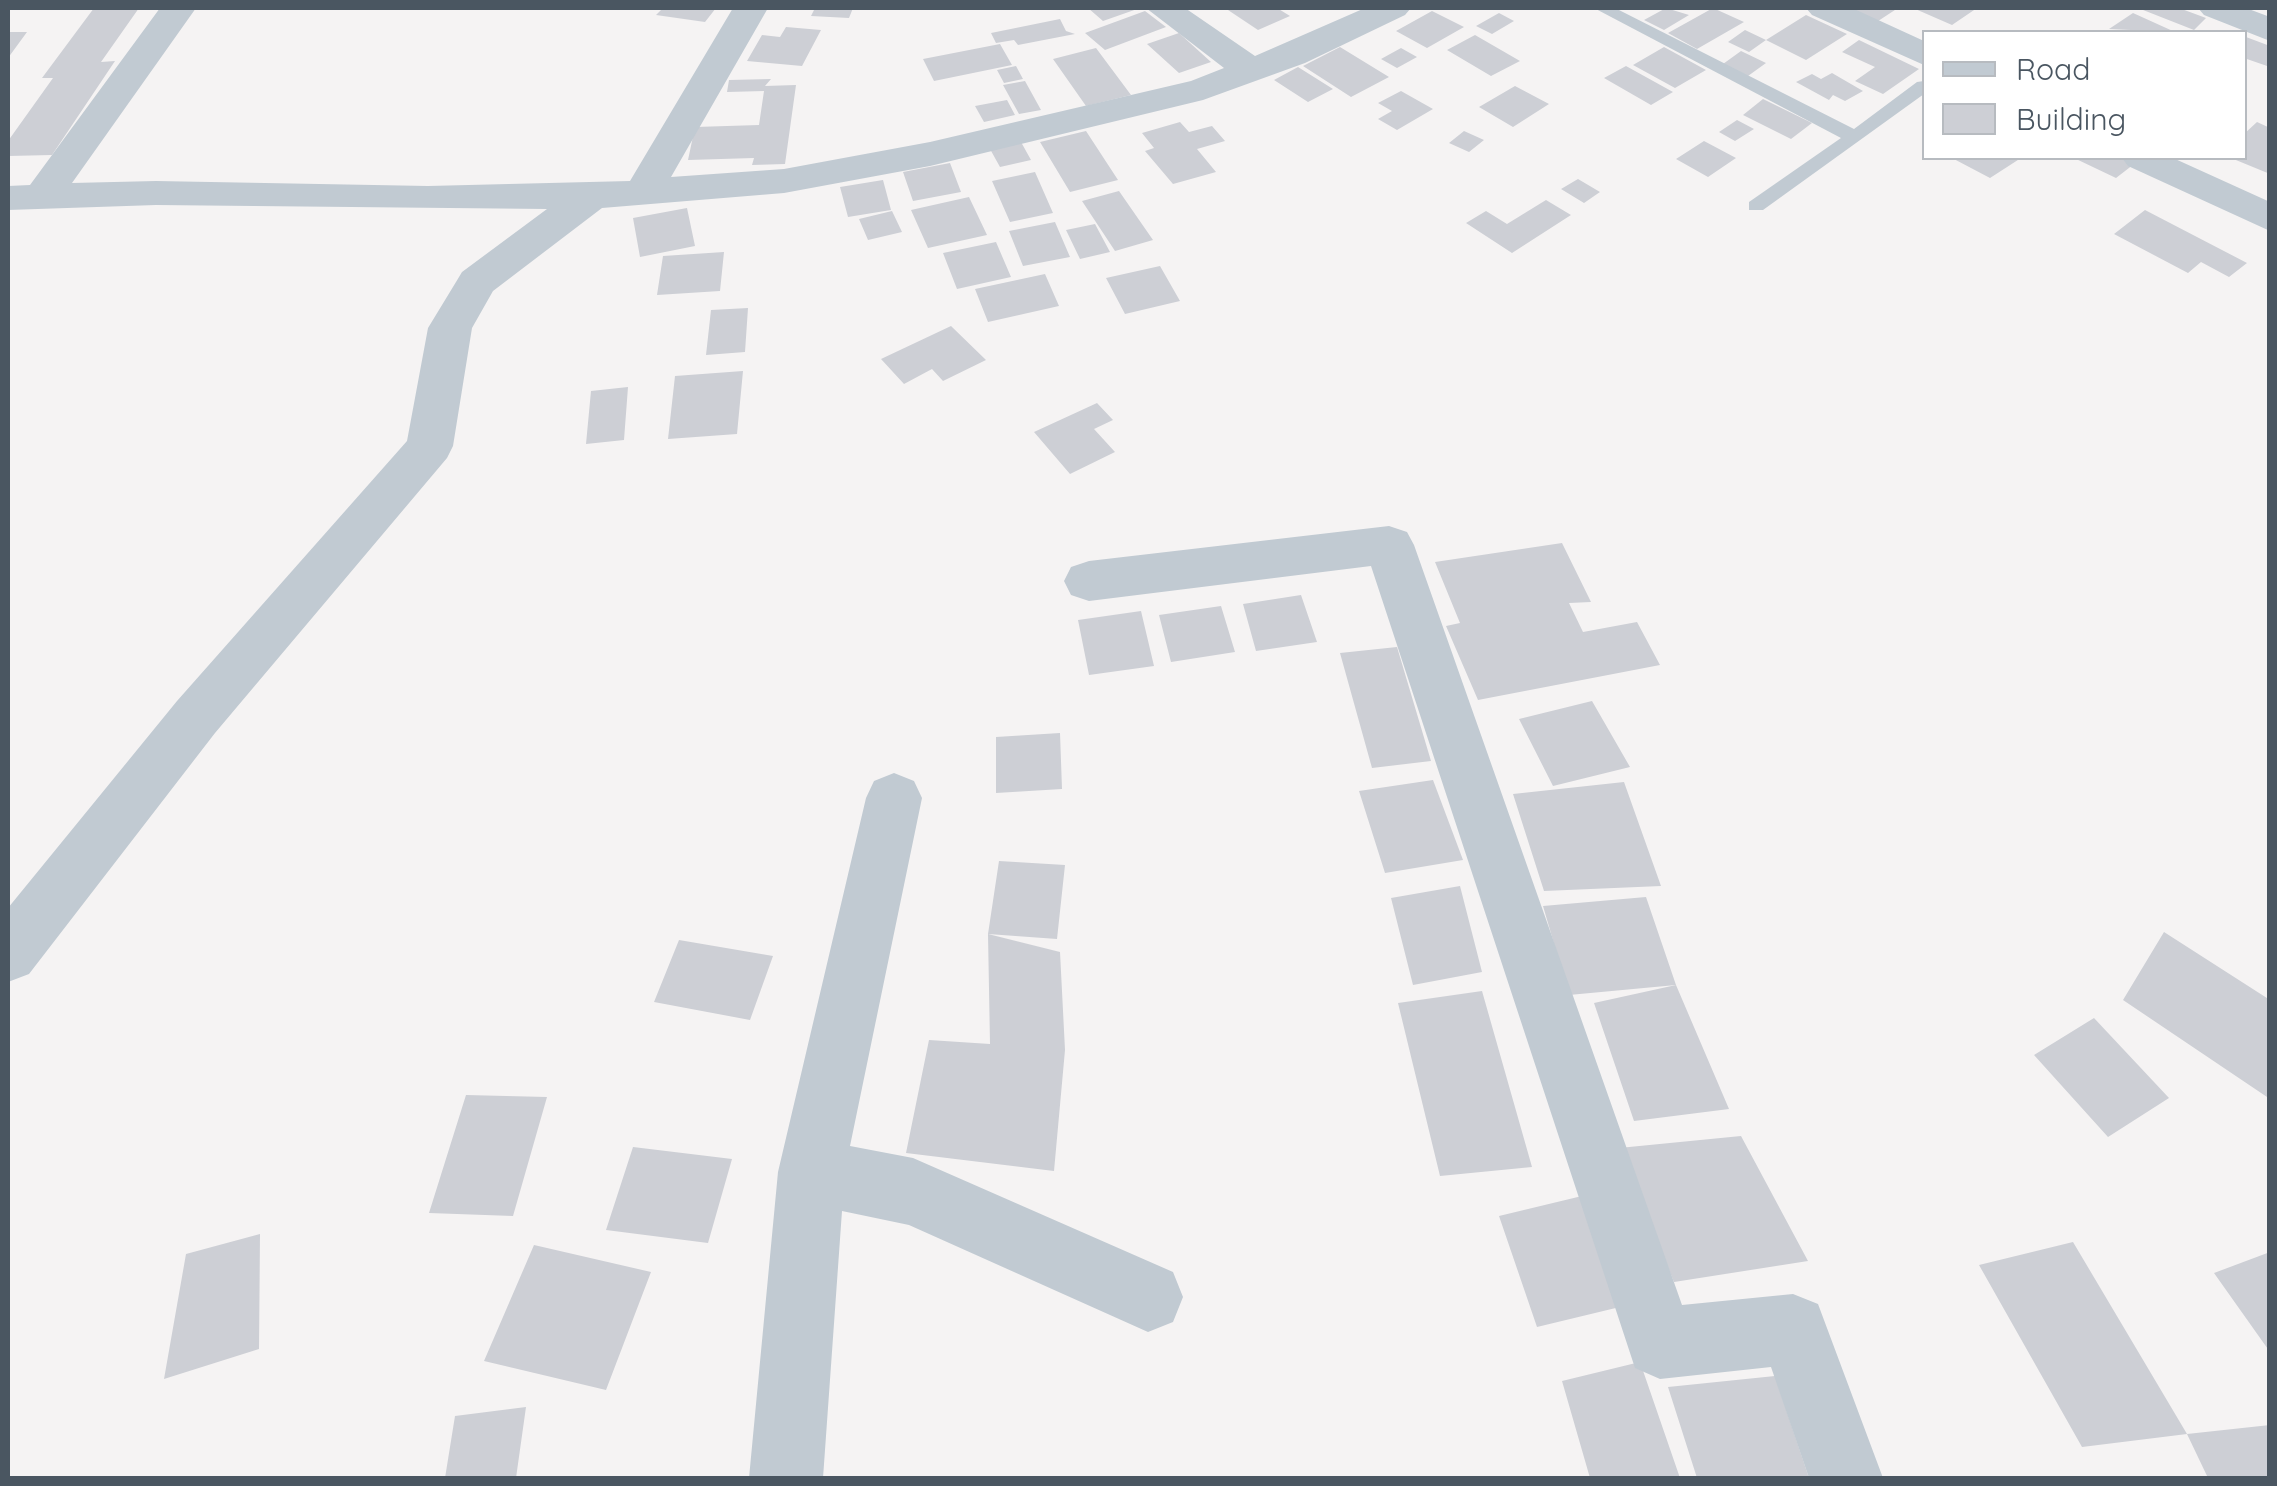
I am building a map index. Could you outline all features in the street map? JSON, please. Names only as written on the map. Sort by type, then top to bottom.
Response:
[{"type":"street","points":[[24,198],[178,8]]},
{"type":"street","points":[[644,190],[750,8]]},
{"type":"street","points":[[1164,8],[1252,71]]},
{"type":"street","points":[[24,198],[156,193],[428,199],[591,196],[784,181],[930,154],[1150,103],[1252,71],[1392,8]]},
{"type":"street","points":[[1824,8],[1922,53]]},
{"type":"street","points":[[2216,8],[2270,30]]},
{"type":"street","points":[[2146,160],[2270,218]]},
{"type":"street","points":[[8,954],[196,717],[430,446],[450,328],[477,282],[591,196]]},
{"type":"street","points":[[1089,581],[1390,544],[1660,1343],[1793,1329],[1846,1478]]},
{"type":"street","points":[[786,1478],[812,1172],[894,798]]},
{"type":"street","points":[[812,1172],[913,1192],[1148,1297]]},
{"type":"lane","points":[[1602,8],[1855,137]]},
{"type":"lane","points":[[1756,206],[1922,87]]},
{"type":"building","points":[[94,8],[139,8],[101,62],[115,61],[52,155],[8,156],[8,141],[53,78],[42,78]]},
{"type":"building","points":[[663,8],[716,8],[705,22],[656,15]]},
{"type":"building","points":[[815,8],[853,8],[849,18],[811,16]]},
{"type":"building","points":[[1088,8],[1140,8],[1103,21]]},
{"type":"building","points":[[1225,8],[1277,8],[1290,16],[1258,30]]},
{"type":"building","points":[[1666,8],[1689,15],[1664,30],[1644,20]]},
{"type":"building","points":[[1713,8],[1744,22],[1697,49],[1668,33]]},
{"type":"building","points":[[1835,8],[1898,8],[1872,25]]},
{"type":"building","points":[[1913,8],[1977,8],[1952,25]]},
{"type":"building","points":[[2138,8],[2179,8],[2206,18],[2194,30]]},
{"type":"building","points":[[1145,11],[1166,27],[1105,50],[1085,33]]},
{"type":"building","points":[[1432,11],[1464,27],[1427,48],[1396,31]]},
{"type":"building","points":[[1499,13],[1514,21],[1492,34],[1476,26]]},
{"type":"building","points":[[2133,13],[2171,30],[2131,30],[2109,29]]},
{"type":"building","points":[[1806,15],[1847,34],[1806,60],[1766,40]]},
{"type":"building","points":[[1060,19],[1066,31],[1075,34],[1018,45],[1014,40],[996,43],[991,33]]},
{"type":"building","points":[[786,27],[821,30],[802,66],[747,61],[762,35],[780,37]]},
{"type":"building","points":[[1745,30],[1766,40],[1749,52],[1728,42]]},
{"type":"building","points":[[8,32],[27,32],[8,58]]},
{"type":"building","points":[[1179,33],[1211,62],[1179,73],[1147,44]]},
{"type":"building","points":[[1475,35],[1520,61],[1491,76],[1447,50]]},
{"type":"building","points":[[2247,37],[2270,46],[2270,67],[2247,59]]},
{"type":"building","points":[[1859,40],[1919,69],[1883,94],[1855,81],[1875,67],[1842,52]]},
{"type":"building","points":[[1000,44],[1012,65],[934,81],[923,59]]},
{"type":"building","points":[[1340,47],[1389,77],[1351,97],[1303,66]]},
{"type":"building","points":[[1664,47],[1706,70],[1675,88],[1633,65]]},
{"type":"building","points":[[1096,48],[1131,95],[1086,106],[1053,59]]},
{"type":"building","points":[[1401,48],[1417,57],[1397,68],[1381,59]]},
{"type":"building","points":[[1741,51],[1766,63],[1748,76],[1723,64]]},
{"type":"building","points":[[1016,66],[1023,79],[1004,83],[997,70]]},
{"type":"building","points":[[1626,66],[1673,92],[1651,105],[1604,78]]},
{"type":"building","points":[[1298,67],[1333,89],[1308,102],[1274,80]]},
{"type":"building","points":[[1832,73],[1863,91],[1845,101],[1833,95],[1829,100],[1796,82],[1812,74],[1821,79]]},
{"type":"building","points":[[771,79],[765,86],[796,85],[785,164],[752,165],[754,158],[688,160],[695,127],[759,125],[764,91],[727,92],[729,80]]},
{"type":"building","points":[[1025,81],[1041,110],[1019,114],[1003,85]]},
{"type":"building","points":[[1515,86],[1549,104],[1513,127],[1479,107]]},
{"type":"building","points":[[1401,91],[1433,109],[1397,130],[1378,119],[1392,111],[1378,103]]},
{"type":"building","points":[[1763,99],[1812,123],[1791,139],[1743,115]]},
{"type":"building","points":[[1007,100],[1015,115],[984,122],[975,106]]},
{"type":"building","points":[[1737,120],[1754,129],[1735,141],[1719,132]]},
{"type":"building","points":[[1180,122],[1189,132],[1212,126],[1225,141],[1197,149],[1216,172],[1173,184],[1145,151],[1154,148],[1142,133]]},
{"type":"building","points":[[2257,122],[2270,128],[2270,174],[2236,160],[2247,160],[2247,131]]},
{"type":"building","points":[[1086,131],[1118,180],[1070,192],[1040,142]]},
{"type":"building","points":[[1464,131],[1484,140],[1469,152],[1449,143]]},
{"type":"building","points":[[1704,141],[1736,158],[1708,177],[1676,159]]},
{"type":"building","points":[[1021,142],[1031,160],[1000,167],[990,149]]},
{"type":"building","points":[[1956,160],[2018,160],[1990,178]]},
{"type":"building","points":[[2078,160],[2138,161],[2116,178]]},
{"type":"building","points":[[950,163],[961,192],[913,201],[903,172]]},
{"type":"building","points":[[1035,172],[1053,213],[1010,222],[992,181]]},
{"type":"building","points":[[1578,179],[1600,192],[1584,203],[1561,189]]},
{"type":"building","points":[[883,180],[891,210],[848,217],[840,187]]},
{"type":"building","points":[[1119,191],[1153,240],[1115,251],[1082,201]]},
{"type":"building","points":[[969,197],[987,235],[928,248],[911,210]]},
{"type":"building","points":[[1546,200],[1571,215],[1512,253],[1466,223],[1486,211],[1507,224]]},
{"type":"building","points":[[687,208],[695,246],[640,257],[633,218]]},
{"type":"building","points":[[2145,210],[2247,263],[2229,277],[2201,262],[2188,273],[2114,234]]},
{"type":"building","points":[[892,211],[902,232],[868,240],[859,219]]},
{"type":"building","points":[[1055,222],[1070,257],[1023,266],[1009,231]]},
{"type":"building","points":[[1095,224],[1110,252],[1080,259],[1066,230]]},
{"type":"building","points":[[996,242],[1011,277],[957,289],[943,253]]},
{"type":"building","points":[[724,252],[720,291],[657,295],[663,256]]},
{"type":"building","points":[[1160,266],[1180,301],[1125,314],[1106,278]]},
{"type":"building","points":[[1045,274],[1059,306],[988,322],[975,289]]},
{"type":"building","points":[[748,308],[745,352],[706,355],[711,310]]},
{"type":"building","points":[[951,326],[986,360],[943,381],[932,369],[904,384],[881,359]]},
{"type":"building","points":[[743,371],[737,434],[668,439],[675,376]]},
{"type":"building","points":[[628,387],[624,440],[586,444],[591,391]]},
{"type":"building","points":[[1097,403],[1113,420],[1094,429],[1115,452],[1070,474],[1034,432]]},
{"type":"building","points":[[1562,543],[1591,602],[1569,603],[1583,632],[1637,622],[1660,665],[1478,700],[1446,626],[1460,623],[1435,562]]},
{"type":"building","points":[[1301,595],[1317,642],[1256,651],[1243,604]]},
{"type":"building","points":[[1221,606],[1235,652],[1171,662],[1159,615]]},
{"type":"building","points":[[1141,611],[1154,666],[1089,675],[1078,620]]},
{"type":"building","points":[[1397,647],[1431,761],[1372,768],[1340,653]]},
{"type":"building","points":[[1592,701],[1630,767],[1553,786],[1519,719]]},
{"type":"building","points":[[1060,733],[1062,789],[996,793],[996,737]]},
{"type":"building","points":[[1433,780],[1463,860],[1385,873],[1359,791]]},
{"type":"building","points":[[1624,782],[1661,886],[1544,891],[1513,794]]},
{"type":"building","points":[[999,861],[1065,865],[1057,939],[988,934]]},
{"type":"building","points":[[1460,886],[1482,972],[1413,985],[1391,898]]},
{"type":"building","points":[[1646,897],[1676,985],[1569,995],[1543,906]]},
{"type":"building","points":[[2164,932],[2270,1000],[2270,1099],[2123,1000]]},
{"type":"building","points":[[988,934],[1060,952],[1065,1050],[1054,1171],[906,1153],[929,1040],[990,1044]]},
{"type":"building","points":[[679,940],[773,956],[750,1020],[654,1002]]},
{"type":"building","points":[[1676,985],[1729,1109],[1634,1121],[1594,1003]]},
{"type":"building","points":[[1482,991],[1532,1167],[1440,1176],[1398,1003]]},
{"type":"building","points":[[2094,1018],[2169,1098],[2108,1137],[2034,1055]]},
{"type":"building","points":[[466,1095],[547,1097],[513,1216],[429,1213]]},
{"type":"building","points":[[1741,1136],[1808,1261],[1674,1282],[1619,1148]]},
{"type":"building","points":[[633,1147],[732,1159],[708,1243],[606,1230]]},
{"type":"building","points":[[1582,1196],[1624,1306],[1537,1327],[1499,1216]]},
{"type":"building","points":[[260,1234],[259,1349],[164,1379],[186,1254]]},
{"type":"building","points":[[2073,1242],[2187,1434],[2082,1447],[1979,1265]]},
{"type":"building","points":[[534,1245],[651,1272],[606,1390],[484,1361]]},
{"type":"building","points":[[2270,1252],[2270,1352],[2214,1273]]},
{"type":"building","points":[[1640,1362],[1680,1478],[1590,1478],[1562,1381]]},
{"type":"building","points":[[1775,1376],[1809,1478],[1697,1478],[1668,1387]]},
{"type":"building","points":[[526,1407],[516,1478],[445,1478],[455,1416]]},
{"type":"building","points":[[2270,1425],[2270,1478],[2208,1478],[2187,1434]]}]
